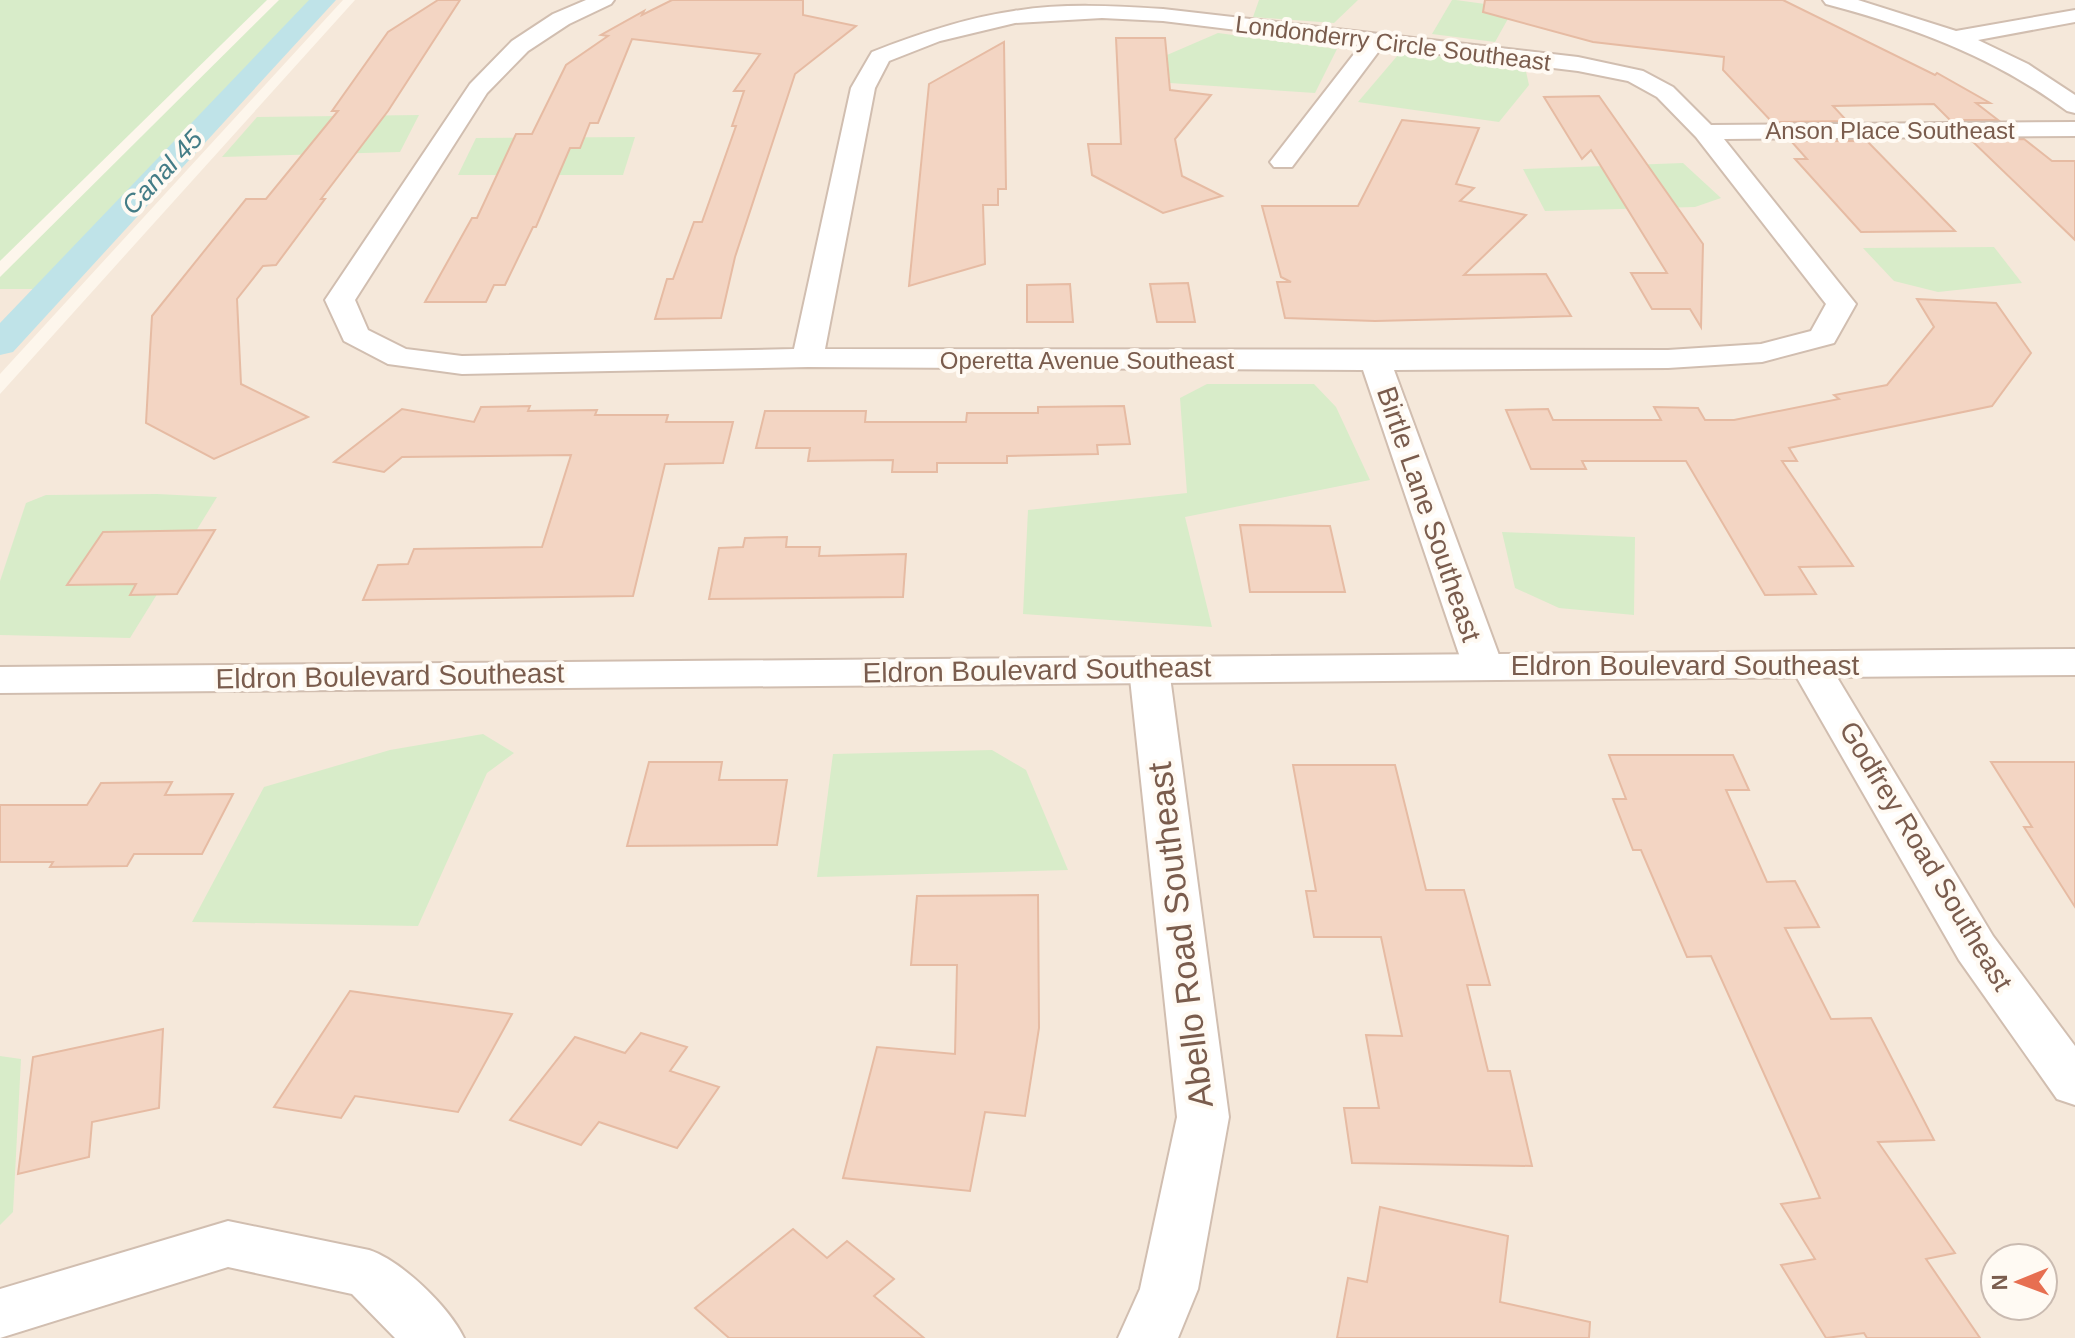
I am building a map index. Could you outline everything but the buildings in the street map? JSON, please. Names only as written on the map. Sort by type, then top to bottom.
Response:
[{"type":"street","name":"Operetta Avenue Southeast","points":[[604,0],[561,19],[520,46],[478,89],[340,300],[355,335],[399,357],[462,365],[808,358],[1375,361],[1684,358],[1762,353],[1823,337]]},
{"type":"street","points":[[1833,0],[1958,37],[2050,86],[2075,106]]},
{"type":"street","name":"Londonderry Circle Southeast","points":[[808,358],[863,88],[880,57],[933,36],[1015,17],[1101,6],[1578,64],[1635,76],[1665,92],[1705,132],[1841,304],[1823,337]]},
{"type":"street","points":[[1958,37],[2075,16]]},
{"type":"street","points":[[1283,162],[1375,41]]},
{"type":"street","name":"Anson Place Southeast","points":[[1705,132],[2075,129]]},
{"type":"street","name":"Birtle Lane Southeast","points":[[1375,361],[1483,666]]},
{"type":"street","name":"Eldron Boulevard Southeast","points":[[0,680],[2075,662]]},
{"type":"street","name":"Godfrey Road Southeast","points":[[1809,664],[1976,948],[2075,1085]]},
{"type":"street","name":"Abello Road Southeast","points":[[1148,1338],[1169,1289],[1203,1117],[1149,669]]},
{"type":"street","points":[[0,1314],[228,1244],[369,1274],[434,1338]]},
{"type":"shaded area","points":[[332,0],[343,0],[0,374],[0,289],[45,289]]},
{"type":"shaded area","points":[[355,0],[2075,0],[2075,1338],[0,1338],[0,394]]},
{"type":"green space","points":[[0,0],[267,0],[0,261]]},
{"type":"green space","points":[[279,0],[332,0],[45,289],[0,289],[0,277]]},
{"type":"green space","points":[[1259,0],[1358,0],[1334,23],[1253,17]]},
{"type":"green space","points":[[1452,0],[1514,8],[1495,42],[1432,34]]},
{"type":"green space","points":[[1218,33],[1337,49],[1315,93],[1170,83],[1167,55]]},
{"type":"green space","points":[[1398,55],[1429,55],[1525,67],[1529,85],[1499,122],[1358,102]]},
{"type":"green space","points":[[419,115],[400,152],[222,157],[257,117]]},
{"type":"green space","points":[[635,137],[623,175],[458,175],[476,138]]},
{"type":"green space","points":[[1683,163],[1721,198],[1695,207],[1545,211],[1523,169]]},
{"type":"green space","points":[[1994,247],[2022,283],[1938,292],[1894,281],[1863,248]]},
{"type":"green space","points":[[1207,384],[1314,384],[1336,407],[1370,480],[1185,517],[1212,627],[1023,614],[1028,510],[1187,493],[1180,398]]},
{"type":"green space","points":[[46,495],[217,497],[130,638],[0,635],[0,581],[26,503]]},
{"type":"green space","points":[[1502,532],[1635,537],[1634,615],[1559,608],[1515,588]]},
{"type":"green space","points":[[483,734],[514,753],[487,773],[418,926],[192,922],[264,787],[390,750]]},
{"type":"green space","points":[[992,750],[1026,770],[1068,870],[817,877],[833,754]]},
{"type":"green space","points":[[0,1056],[21,1059],[13,1212],[0,1225]]},
{"type":"waterway","name":"Canal 45","points":[[0,344],[323,0]]}]
